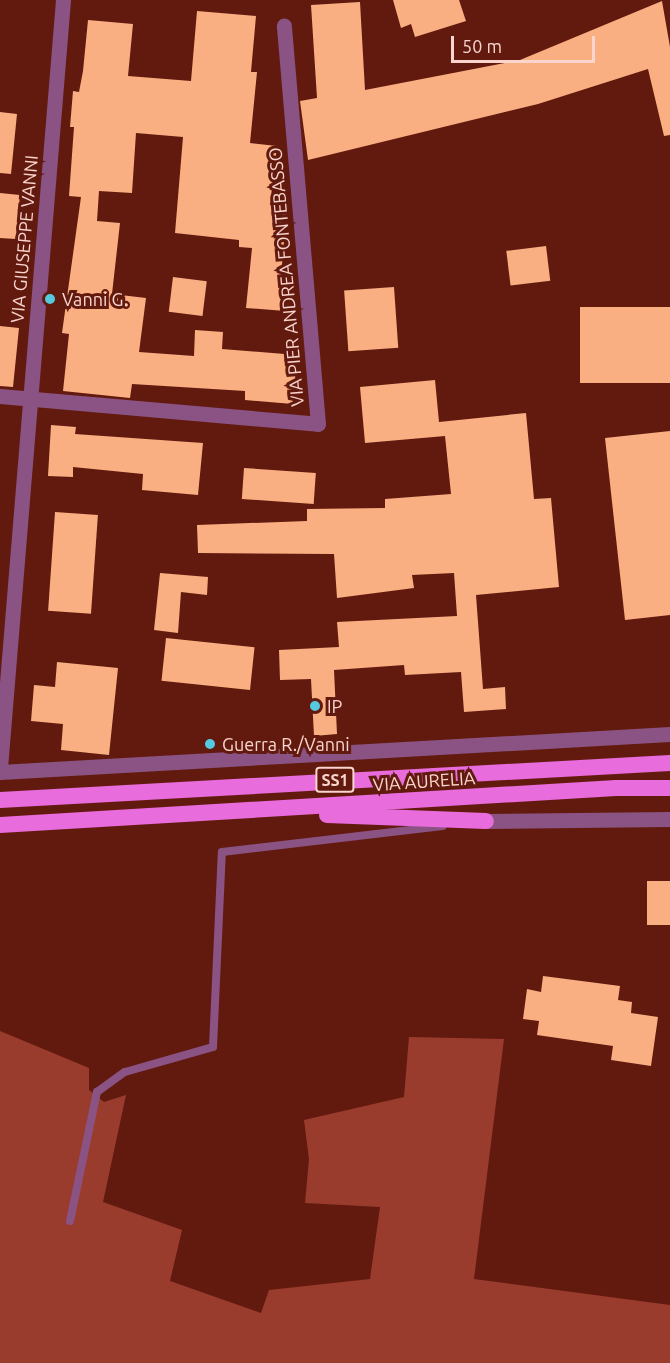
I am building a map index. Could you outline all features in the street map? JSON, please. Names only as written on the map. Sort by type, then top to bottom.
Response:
[{"type":"highway","name":"VIA AURELIA","points":[[0,800],[670,763]]},
{"type":"highway","name":"VIA AURELIA","points":[[0,825],[616,788],[670,788]]},
{"type":"highway","points":[[287,809],[338,816],[486,821]]},
{"type":"street","name":"VIA GIUSEPPE VANNI","points":[[0,770],[63,0]]},
{"type":"street","name":"VIA PIER ANDREA FONTEBASSO","points":[[0,396],[318,424],[284,25]]},
{"type":"street","name":"VIA AURELIA","points":[[0,770],[670,734]]},
{"type":"street","points":[[486,821],[670,819]]},
{"type":"lane","points":[[70,1221],[98,1092],[125,1072],[213,1047],[222,852],[486,821]]},
{"type":"shaded area","points":[[0,1031],[89,1068],[89,1090],[104,1102],[126,1095],[103,1202],[182,1230],[170,1281],[261,1313],[269,1290],[370,1279],[380,1207],[305,1203],[309,1159],[304,1120],[404,1097],[409,1037],[504,1039],[474,1279],[670,1305],[670,1363],[0,1363]]},
{"type":"building","points":[[393,0],[459,0],[466,21],[415,37],[411,24],[401,28]]},
{"type":"building","points":[[662,1],[670,47],[670,135],[664,136],[648,69],[538,104],[308,160],[300,101],[317,98],[311,5],[360,2],[365,90],[520,60]]},
{"type":"building","points":[[197,11],[256,16],[251,72],[257,72],[250,143],[277,146],[270,205],[287,207],[281,276],[289,276],[285,311],[246,308],[252,248],[239,247],[239,240],[175,233],[183,137],[136,133],[132,193],[99,191],[97,221],[120,223],[112,294],[146,298],[139,352],[194,356],[195,330],[223,332],[222,349],[297,355],[293,404],[245,400],[245,391],[132,384],[130,398],[63,391],[69,334],[62,333],[81,197],[69,196],[74,127],[70,127],[73,91],[79,92],[83,71],[88,20],[133,24],[128,76],[191,81]]},
{"type":"building","points":[[0,112],[17,114],[11,174],[0,173]]},
{"type":"building","points":[[0,193],[20,195],[16,239],[0,238]]},
{"type":"building","points":[[546,246],[550,281],[511,286],[506,251]]},
{"type":"building","points":[[173,277],[207,281],[202,316],[169,312]]},
{"type":"building","points":[[394,287],[398,348],[348,351],[344,290]]},
{"type":"building","points":[[580,307],[670,307],[670,383],[580,383]]},
{"type":"building","points":[[0,326],[19,328],[13,387],[0,386]]},
{"type":"building","points":[[435,380],[439,422],[526,413],[534,499],[551,498],[559,587],[476,595],[483,689],[505,687],[506,709],[464,712],[461,672],[405,675],[404,665],[334,670],[337,734],[314,736],[311,679],[280,680],[279,650],[339,647],[337,622],[457,616],[454,573],[412,575],[414,588],[337,598],[334,554],[198,553],[197,525],[307,521],[307,509],[385,508],[385,499],[451,494],[445,436],[365,443],[360,387]]},
{"type":"building","points":[[51,425],[76,427],[75,434],[203,443],[198,495],[142,490],[143,474],[73,467],[73,477],[48,476]]},
{"type":"building","points":[[670,431],[670,615],[625,620],[605,438]]},
{"type":"building","points":[[244,468],[316,473],[314,504],[242,499]]},
{"type":"building","points":[[55,512],[98,515],[91,614],[48,611]]},
{"type":"building","points":[[160,573],[208,577],[207,595],[181,592],[178,633],[154,630]]},
{"type":"building","points":[[166,638],[255,647],[250,690],[162,681]]},
{"type":"building","points":[[57,662],[118,668],[109,755],[61,750],[63,724],[31,721],[34,685],[55,687]]},
{"type":"building","points":[[647,881],[670,881],[670,925],[647,925]]},
{"type":"building","points":[[543,976],[620,986],[618,1000],[632,1002],[631,1013],[658,1017],[651,1066],[611,1060],[613,1046],[537,1035],[539,1021],[523,1019],[527,989],[541,992]]},
{"type":"place","name":"Vanni G.","points":[[50,299]]},
{"type":"place","name":"IP","points":[[315,706]]},
{"type":"place","name":"Guerra R./Vanni","points":[[210,744]]}]
